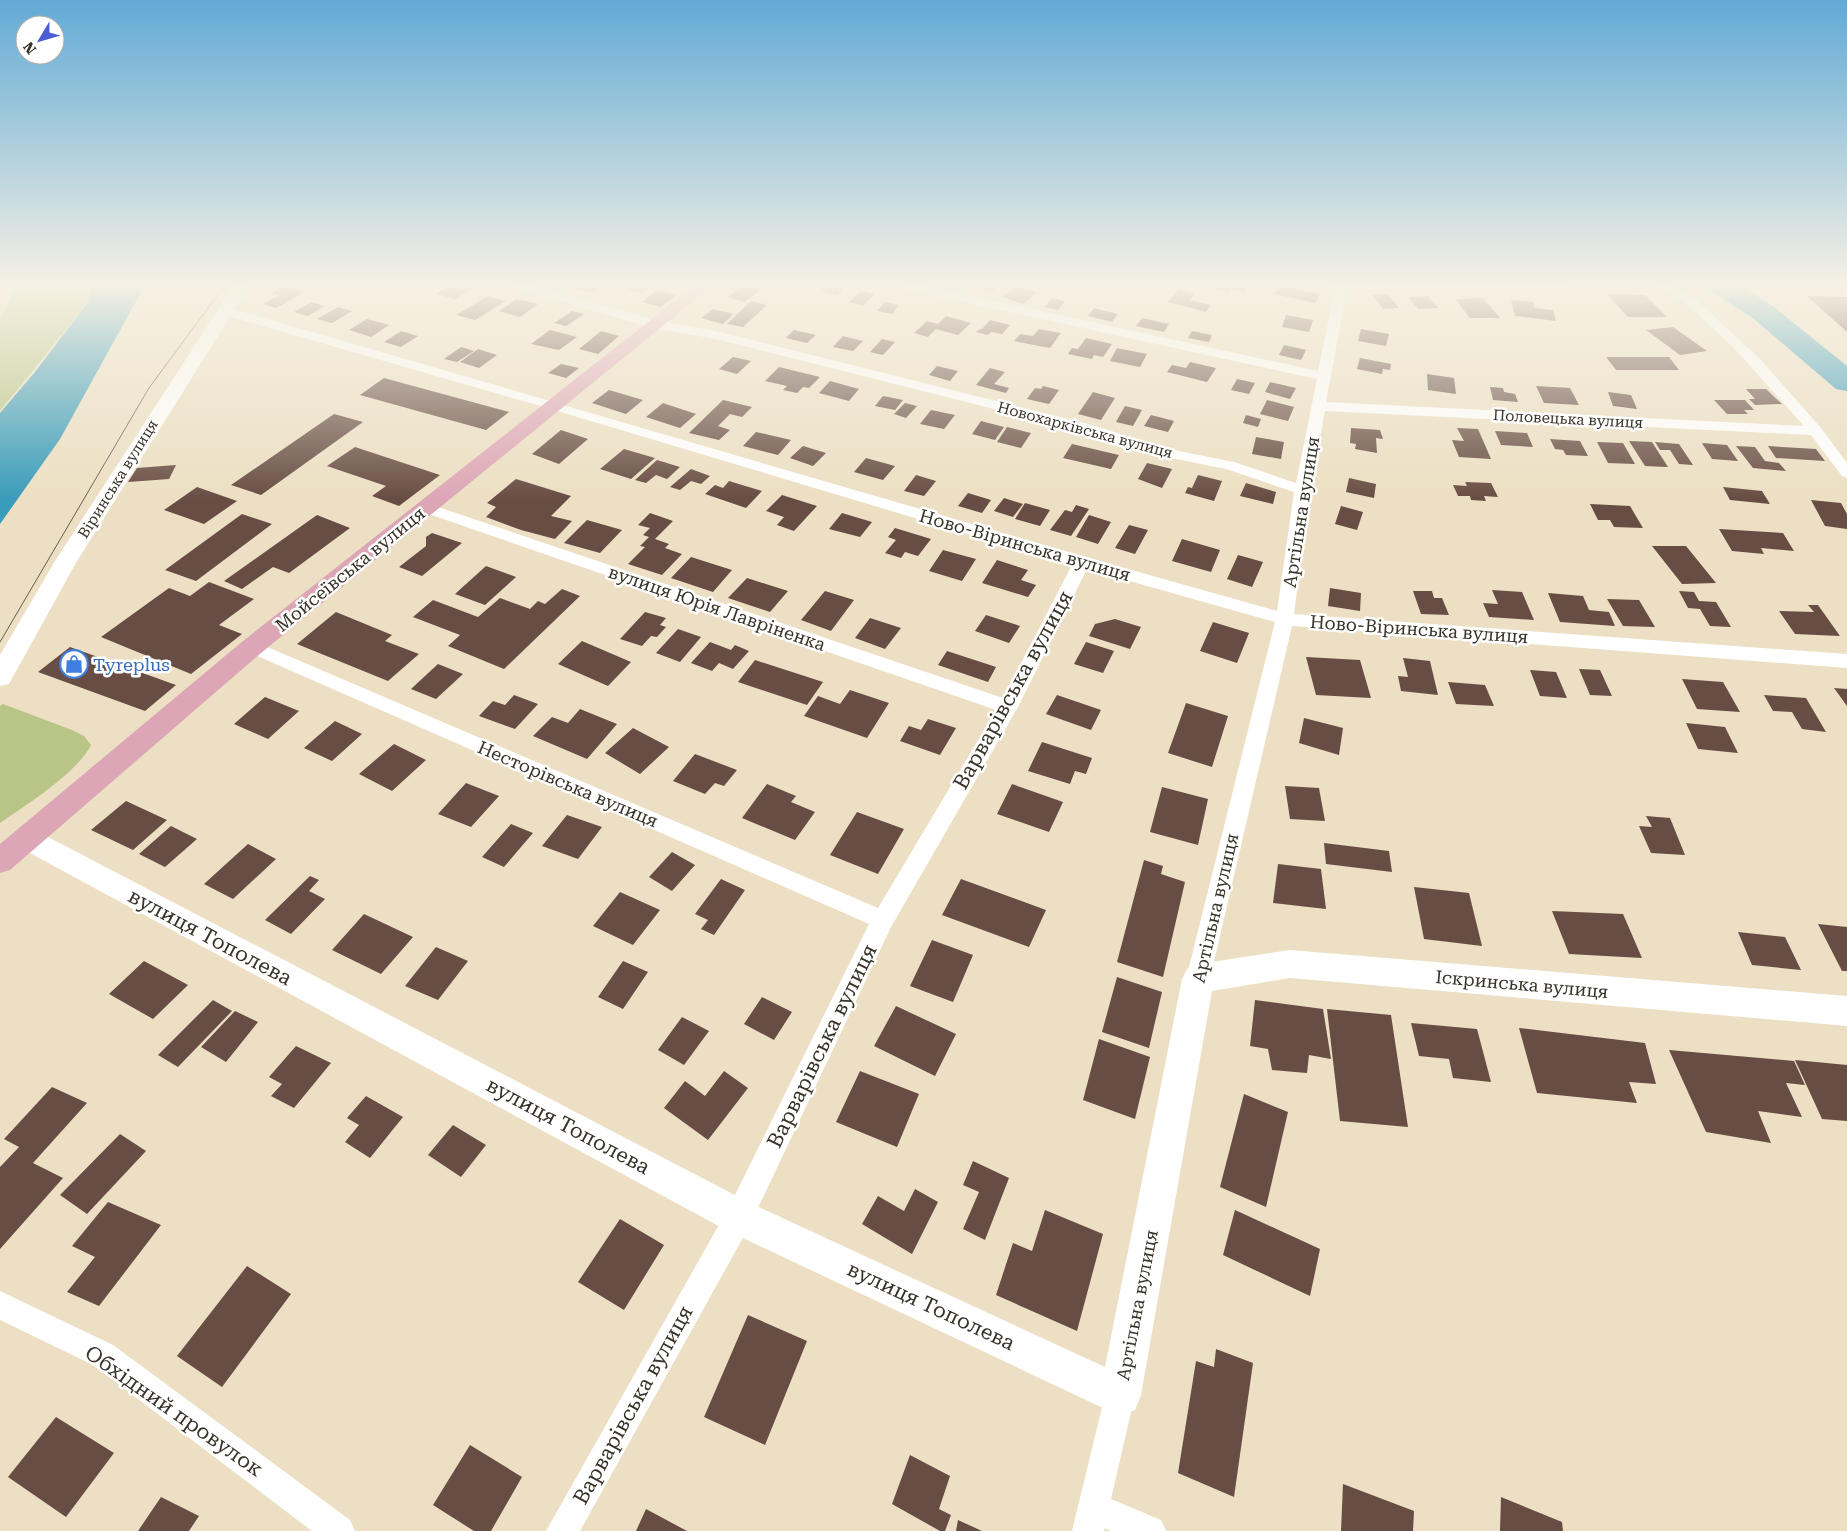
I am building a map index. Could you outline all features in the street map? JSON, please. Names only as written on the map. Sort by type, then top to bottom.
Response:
[{"type":"main road","name":"Мойсеївська вулиця","points":[[0,861],[13,841],[252,647],[618,356]]},
{"type":"street","name":"Віринська вулиця","points":[[0,677],[66,561],[196,356]]},
{"type":"street","name":"Ново-Віринська вулиця","points":[[383,356],[1082,562],[1285,619],[1847,661]]},
{"type":"street","name":"Новохарківська вулиця","points":[[801,356],[1068,424],[1166,453],[1229,465],[1302,490]]},
{"type":"street","points":[[1234,356],[1324,376]]},
{"type":"street","name":"Артільна вулиця","points":[[1091,1520],[1120,1395],[1198,979],[1285,619],[1302,490],[1327,356]]},
{"type":"street","points":[[1752,356],[1816,431],[1847,473]]},
{"type":"street","name":"Половецька вулиця","points":[[1319,406],[1816,431]]},
{"type":"street","name":"вулиця Юрія Лавріненка","points":[[426,508],[1008,707]]},
{"type":"street","name":"Варварівська вулиця","points":[[562,1531],[739,1217],[883,920],[1008,707],[1082,562]]},
{"type":"street","name":"Несторівська вулиця","points":[[252,647],[883,920]]},
{"type":"street","name":"вулиця Тополева","points":[[13,841],[739,1217],[1120,1395]]},
{"type":"street","name":"Іскринська вулиця","points":[[1198,979],[1290,964],[1847,1011]]},
{"type":"street","name":"Обхідний провулок","points":[[0,1305],[103,1354],[340,1531]]},
{"type":"street","points":[[1091,1520],[1150,1531]]},
{"type":"green space","points":[[0,356],[44,356],[0,411]]},
{"type":"green space","points":[[3,704],[72,730],[84,736],[91,745],[84,756],[63,777],[37,798],[0,823],[0,706]]},
{"type":"water","points":[[47,356],[106,356],[60,439],[0,524],[0,413]]},
{"type":"building","points":[[448,356],[466,356],[457,362],[444,359]]},
{"type":"building","points":[[468,356],[495,356],[479,368],[460,362]]},
{"type":"building","points":[[1080,356],[1093,356],[1092,359]]},
{"type":"building","points":[[1112,356],[1146,356],[1140,367],[1110,361]]},
{"type":"building","points":[[1285,356],[1303,356],[1301,360]]},
{"type":"building","points":[[733,357],[751,361],[737,374],[719,369]]},
{"type":"building","points":[[1606,357],[1669,357],[1679,370],[1616,370]]},
{"type":"building","points":[[1360,358],[1391,364],[1390,370],[1383,369],[1382,374],[1357,369]]},
{"type":"building","points":[[1190,362],[1216,368],[1207,382],[1167,372],[1172,365],[1186,368]]},
{"type":"building","points":[[561,364],[579,368],[566,378],[548,373]]},
{"type":"building","points":[[937,366],[958,371],[950,381],[929,375]]},
{"type":"building","points":[[779,367],[820,377],[809,388],[803,387],[797,393],[783,390],[787,386],[765,381]]},
{"type":"building","points":[[990,368],[1005,372],[994,384],[1009,388],[1006,393],[976,385]]},
{"type":"building","points":[[1427,374],[1454,378],[1456,394],[1428,390]]},
{"type":"building","points":[[384,378],[509,412],[486,430],[360,395]]},
{"type":"building","points":[[1237,379],[1255,383],[1249,394],[1231,390]]},
{"type":"building","points":[[830,381],[859,389],[849,401],[819,393]]},
{"type":"building","points":[[1270,382],[1296,388],[1290,399],[1265,392]]},
{"type":"building","points":[[1043,386],[1059,390],[1049,404],[1027,399],[1035,388],[1041,389]]},
{"type":"building","points":[[1536,386],[1570,388],[1579,405],[1544,403]]},
{"type":"building","points":[[1490,387],[1503,388],[1504,392],[1515,394],[1518,402],[1493,400]]},
{"type":"building","points":[[1746,389],[1766,389],[1782,404],[1755,405],[1749,399],[1755,399]]},
{"type":"building","points":[[609,390],[643,400],[626,414],[592,403]]},
{"type":"building","points":[[1093,392],[1115,398],[1101,420],[1078,414]]},
{"type":"building","points":[[1608,392],[1631,395],[1637,409],[1613,406]]},
{"type":"building","points":[[883,396],[903,400],[895,410],[875,406]]},
{"type":"building","points":[[723,400],[752,407],[742,417],[730,414],[718,426],[730,430],[719,440],[689,433]]},
{"type":"building","points":[[1267,400],[1294,407],[1288,421],[1260,414]]},
{"type":"building","points":[[1714,400],[1745,400],[1754,410],[1744,410],[1748,414],[1727,414]]},
{"type":"building","points":[[663,403],[696,414],[680,428],[646,417]]},
{"type":"building","points":[[905,403],[917,406],[906,418],[894,414]]},
{"type":"building","points":[[1125,406],[1142,410],[1133,426],[1116,422]]},
{"type":"building","points":[[931,410],[955,415],[944,429],[920,424]]},
{"type":"building","points":[[334,414],[363,422],[261,495],[231,485]]},
{"type":"building","points":[[1151,415],[1174,421],[1168,432],[1144,426]]},
{"type":"building","points":[[1246,415],[1261,419],[1258,427],[1243,423]]},
{"type":"building","points":[[981,421],[1004,427],[995,440],[972,434]]},
{"type":"building","points":[[1007,427],[1031,433],[1021,448],[997,442]]},
{"type":"building","points":[[1351,428],[1380,430],[1383,439],[1376,438],[1377,453],[1355,449],[1356,444],[1350,443]]},
{"type":"building","points":[[1457,428],[1478,429],[1491,459],[1459,457],[1452,440],[1464,441]]},
{"type":"building","points":[[561,430],[588,439],[559,464],[532,454]]},
{"type":"building","points":[[1495,431],[1527,433],[1533,447],[1501,445]]},
{"type":"building","points":[[756,432],[791,440],[778,455],[743,446]]},
{"type":"building","points":[[1256,437],[1284,442],[1281,459],[1252,454]]},
{"type":"building","points":[[1550,439],[1580,441],[1588,456],[1566,455],[1563,450],[1555,449]]},
{"type":"building","points":[[1629,441],[1652,442],[1668,467],[1645,466]]},
{"type":"building","points":[[1597,442],[1623,443],[1635,464],[1608,463]]},
{"type":"building","points":[[1655,442],[1679,444],[1693,465],[1679,464],[1670,450],[1660,450]]},
{"type":"building","points":[[1702,443],[1727,445],[1738,461],[1712,459]]},
{"type":"building","points":[[1072,444],[1119,455],[1111,469],[1063,458]]},
{"type":"building","points":[[803,446],[826,453],[813,466],[790,458]]},
{"type":"building","points":[[1736,446],[1755,447],[1765,461],[1779,463],[1786,471],[1753,468]]},
{"type":"building","points":[[1768,446],[1816,449],[1825,461],[1776,458]]},
{"type":"building","points":[[355,447],[440,475],[399,506],[372,496],[386,486],[327,466]]},
{"type":"building","points":[[624,449],[655,458],[631,479],[600,469]]},
{"type":"building","points":[[866,458],[895,466],[883,480],[854,472]]},
{"type":"building","points":[[657,460],[680,467],[667,479],[656,475],[646,483],[635,480]]},
{"type":"building","points":[[1147,463],[1172,469],[1162,488],[1138,479]]},
{"type":"building","points":[[176,465],[169,479],[128,482],[137,468]]},
{"type":"building","points":[[691,469],[710,476],[701,484],[691,481],[680,490],[670,487]]},
{"type":"building","points":[[916,475],[936,481],[924,496],[904,491]]},
{"type":"building","points":[[1198,475],[1222,481],[1214,501],[1185,493],[1188,487],[1192,488]]},
{"type":"building","points":[[1349,478],[1376,484],[1374,498],[1346,492]]},
{"type":"building","points":[[516,479],[571,496],[551,516],[572,521],[555,539],[521,530],[486,517],[496,507],[487,503]]},
{"type":"building","points":[[729,481],[762,491],[746,508],[705,494],[715,485],[723,488]]},
{"type":"building","points":[[1465,482],[1491,483],[1498,497],[1484,496],[1486,501],[1471,500],[1470,496],[1458,496],[1453,485],[1467,486]]},
{"type":"building","points":[[1246,483],[1276,492],[1273,504],[1240,496]]},
{"type":"building","points":[[197,487],[237,501],[204,524],[164,510]]},
{"type":"building","points":[[1723,487],[1762,491],[1770,504],[1730,500]]},
{"type":"building","points":[[968,493],[991,500],[982,513],[958,506]]},
{"type":"building","points":[[782,495],[817,506],[794,531],[777,525],[784,517],[766,511]]},
{"type":"building","points":[[1004,498],[1023,504],[1013,517],[994,511]]},
{"type":"building","points":[[1811,500],[1841,503],[1847,514],[1847,529],[1825,526]]},
{"type":"building","points":[[1025,503],[1050,510],[1040,526],[1015,519]]},
{"type":"building","points":[[1590,504],[1630,506],[1643,528],[1614,527],[1610,520],[1598,520]]},
{"type":"building","points":[[1076,505],[1089,509],[1071,536],[1050,530],[1065,510],[1072,512]]},
{"type":"building","points":[[1341,506],[1363,512],[1357,530],[1335,524]]},
{"type":"building","points":[[650,513],[673,521],[655,539],[669,544],[665,548],[682,554],[662,575],[628,564],[645,547],[640,546],[649,537],[643,535],[650,528],[638,525]]},
{"type":"building","points":[[842,513],[872,522],[860,537],[829,529]]},
{"type":"building","points":[[242,514],[272,524],[196,581],[165,570]]},
{"type":"building","points":[[317,515],[350,528],[289,573],[273,567],[242,589],[224,581]]},
{"type":"building","points":[[1089,515],[1111,522],[1098,544],[1076,537]]},
{"type":"building","points":[[587,520],[622,530],[600,553],[564,543]]},
{"type":"building","points":[[1129,525],[1148,530],[1135,554],[1115,548]]},
{"type":"building","points":[[895,528],[931,539],[918,556],[905,552],[901,558],[885,553],[896,540],[888,537]]},
{"type":"building","points":[[1719,529],[1783,533],[1794,551],[1761,548],[1764,554],[1732,551]]},
{"type":"building","points":[[432,533],[462,543],[422,576],[399,567],[426,546],[426,537]]},
{"type":"building","points":[[1182,539],[1220,550],[1211,572],[1172,561]]},
{"type":"building","points":[[1652,546],[1686,546],[1716,583],[1682,584]]},
{"type":"building","points":[[943,550],[976,559],[962,581],[929,571]]},
{"type":"building","points":[[1238,555],[1263,562],[1252,587],[1227,579]]},
{"type":"building","points":[[691,557],[732,570],[713,592],[671,578]]},
{"type":"building","points":[[997,560],[1028,570],[1021,580],[1036,585],[1028,597],[982,583]]},
{"type":"building","points":[[486,566],[516,577],[485,605],[455,594]]},
{"type":"building","points":[[747,578],[788,591],[770,612],[728,598]]},
{"type":"building","points":[[209,582],[254,599],[219,625],[242,634],[191,674],[101,637],[169,588],[190,596]]},
{"type":"building","points":[[1330,588],[1361,593],[1360,611],[1328,606]]},
{"type":"building","points":[[562,589],[580,596],[504,669],[448,646],[460,635],[413,617],[433,600],[478,617],[500,598],[530,609],[538,601],[545,604]]},
{"type":"building","points":[[1492,590],[1522,592],[1534,620],[1489,617],[1483,603],[1498,604]]},
{"type":"building","points":[[825,591],[854,600],[831,631],[801,620]]},
{"type":"building","points":[[1413,591],[1432,591],[1434,598],[1442,598],[1449,615],[1421,614]]},
{"type":"building","points":[[1679,591],[1694,592],[1699,601],[1716,602],[1731,627],[1710,626],[1700,609],[1688,608]]},
{"type":"building","points":[[1548,593],[1583,596],[1589,610],[1609,612],[1615,626],[1560,622]]},
{"type":"building","points":[[1607,599],[1639,600],[1655,627],[1623,626]]},
{"type":"building","points":[[1808,605],[1818,605],[1840,636],[1795,634],[1779,611],[1814,612]]},
{"type":"building","points":[[336,612],[392,635],[385,641],[419,654],[388,681],[297,644]]},
{"type":"building","points":[[645,612],[666,618],[660,625],[666,627],[657,637],[651,636],[642,646],[620,639]]},
{"type":"building","points":[[986,615],[1020,626],[1009,643],[975,631]]},
{"type":"building","points":[[870,618],[901,628],[885,649],[855,638]]},
{"type":"building","points":[[1115,619],[1141,627],[1130,649],[1089,636],[1095,624]]},
{"type":"building","points":[[1213,622],[1249,633],[1237,663],[1200,651]]},
{"type":"building","points":[[678,629],[701,637],[680,662],[656,653]]},
{"type":"building","points":[[582,641],[631,662],[608,686],[558,664]]},
{"type":"building","points":[[710,642],[731,650],[735,645],[749,651],[733,669],[719,663],[712,671],[691,663]]},
{"type":"building","points":[[1086,642],[1114,651],[1103,673],[1074,664]]},
{"type":"building","points":[[70,647],[176,685],[145,711],[38,672]]},
{"type":"building","points":[[947,651],[996,667],[988,682],[938,665]]},
{"type":"building","points":[[1306,657],[1360,660],[1371,698],[1316,695]]},
{"type":"building","points":[[1403,658],[1430,661],[1438,695],[1401,691],[1398,676],[1408,677]]},
{"type":"building","points":[[755,660],[823,682],[807,705],[738,682]]},
{"type":"building","points":[[438,664],[463,674],[436,699],[411,689]]},
{"type":"building","points":[[1579,669],[1600,670],[1612,696],[1590,695]]},
{"type":"building","points":[[1530,670],[1556,672],[1567,698],[1540,696]]},
{"type":"building","points":[[1682,679],[1723,682],[1740,712],[1697,709]]},
{"type":"building","points":[[1448,682],[1485,685],[1494,706],[1456,704]]},
{"type":"building","points":[[1834,688],[1847,689],[1847,706]]},
{"type":"building","points":[[850,690],[889,703],[867,738],[804,716],[818,696],[840,704]]},
{"type":"building","points":[[514,695],[538,704],[515,729],[479,716],[493,701],[505,705]]},
{"type":"building","points":[[1057,695],[1101,710],[1091,730],[1046,714]]},
{"type":"building","points":[[1764,695],[1806,698],[1826,732],[1802,729],[1792,712],[1773,711]]},
{"type":"building","points":[[265,697],[299,711],[268,739],[234,724]]},
{"type":"building","points":[[1186,703],[1228,716],[1212,767],[1168,753]]},
{"type":"building","points":[[580,709],[617,724],[587,759],[533,736],[552,717],[568,723]]},
{"type":"building","points":[[1304,718],[1343,728],[1339,755],[1299,743]]},
{"type":"building","points":[[928,719],[956,728],[940,755],[900,741],[909,726],[921,730]]},
{"type":"building","points":[[335,721],[362,734],[332,761],[304,748]]},
{"type":"building","points":[[1686,723],[1725,727],[1738,753],[1698,749]]},
{"type":"building","points":[[633,728],[669,747],[640,774],[605,753]]},
{"type":"building","points":[[1042,742],[1092,758],[1086,774],[1075,771],[1070,784],[1028,771]]},
{"type":"building","points":[[394,744],[426,760],[392,791],[359,774]]},
{"type":"building","points":[[695,754],[737,770],[724,786],[715,783],[705,794],[673,781]]},
{"type":"building","points":[[466,783],[499,796],[471,827],[438,814]]},
{"type":"building","points":[[767,784],[796,796],[791,802],[815,812],[795,840],[742,818]]},
{"type":"building","points":[[1012,784],[1063,802],[1049,832],[997,814]]},
{"type":"building","points":[[1285,786],[1319,788],[1325,821],[1290,819]]},
{"type":"building","points":[[1162,787],[1208,799],[1198,845],[1150,832]]},
{"type":"building","points":[[126,801],[167,820],[133,850],[91,830]]},
{"type":"building","points":[[857,812],[904,829],[878,874],[830,855]]},
{"type":"building","points":[[567,815],[602,827],[578,859],[542,846]]},
{"type":"building","points":[[1646,816],[1670,818],[1685,855],[1651,853],[1639,826],[1652,827]]},
{"type":"building","points":[[511,824],[533,833],[504,867],[482,857]]},
{"type":"building","points":[[171,826],[197,839],[165,867],[139,854]]},
{"type":"building","points":[[1324,843],[1389,851],[1392,872],[1326,864]]},
{"type":"building","points":[[248,844],[276,859],[233,899],[204,884]]},
{"type":"building","points":[[672,852],[695,865],[672,891],[649,877]]},
{"type":"building","points":[[1144,860],[1163,866],[1161,874],[1185,882],[1163,977],[1117,962]]},
{"type":"building","points":[[1278,864],[1321,869],[1326,909],[1273,903]]},
{"type":"building","points":[[310,876],[319,880],[309,891],[325,899],[291,934],[265,920]]},
{"type":"building","points":[[721,879],[745,890],[714,935],[701,929],[708,920],[695,914]]},
{"type":"building","points":[[961,879],[1046,910],[1029,947],[942,915]]},
{"type":"building","points":[[1414,887],[1469,893],[1482,946],[1424,939]]},
{"type":"building","points":[[620,892],[660,910],[633,945],[593,926]]},
{"type":"building","points":[[1552,911],[1623,914],[1642,958],[1569,954]]},
{"type":"building","points":[[364,914],[413,937],[381,974],[332,950]]},
{"type":"building","points":[[1818,924],[1847,927],[1847,971],[1842,971]]},
{"type":"building","points":[[1738,932],[1785,937],[1801,970],[1752,965]]},
{"type":"building","points":[[932,940],[973,955],[953,1002],[910,986]]},
{"type":"building","points":[[436,947],[468,961],[438,1000],[405,986]]},
{"type":"building","points":[[144,961],[188,985],[153,1019],[109,994]]},
{"type":"building","points":[[623,961],[648,972],[623,1009],[598,997]]},
{"type":"building","points":[[1117,977],[1162,992],[1149,1048],[1102,1032]]},
{"type":"building","points":[[762,997],[792,1012],[774,1040],[744,1024]]},
{"type":"building","points":[[213,1000],[232,1011],[178,1067],[158,1055]]},
{"type":"building","points":[[1255,1000],[1323,1009],[1331,1059],[1309,1055],[1307,1073],[1272,1070],[1268,1049],[1250,1046]]},
{"type":"building","points":[[896,1006],[956,1034],[935,1076],[874,1046]]},
{"type":"building","points":[[1327,1009],[1391,1015],[1408,1127],[1340,1121]]},
{"type":"building","points":[[235,1011],[258,1022],[226,1062],[201,1047]]},
{"type":"building","points":[[682,1017],[709,1031],[684,1065],[658,1050]]},
{"type":"building","points":[[1411,1023],[1477,1029],[1491,1082],[1453,1078],[1449,1059],[1419,1056]]},
{"type":"building","points":[[1519,1028],[1645,1043],[1656,1084],[1629,1082],[1637,1103],[1537,1093]]},
{"type":"building","points":[[1099,1039],[1150,1057],[1135,1119],[1083,1100]]},
{"type":"building","points":[[296,1046],[331,1063],[294,1108],[271,1096],[282,1084],[269,1077]]},
{"type":"building","points":[[1669,1050],[1794,1061],[1805,1085],[1786,1083],[1802,1117],[1758,1111],[1771,1143],[1706,1132]]},
{"type":"building","points":[[1795,1060],[1847,1065],[1847,1121],[1822,1119]]},
{"type":"building","points":[[724,1071],[748,1088],[708,1140],[664,1108],[685,1081],[705,1096]]},
{"type":"building","points":[[860,1071],[919,1094],[897,1147],[836,1122]]},
{"type":"building","points":[[52,1087],[87,1103],[33,1163],[63,1178],[0,1249],[0,1167],[19,1147],[4,1139]]},
{"type":"building","points":[[1244,1094],[1288,1112],[1266,1207],[1220,1187]]},
{"type":"building","points":[[366,1096],[403,1117],[370,1158],[345,1142],[359,1125],[347,1118]]},
{"type":"building","points":[[453,1125],[486,1145],[461,1177],[428,1155]]},
{"type":"building","points":[[120,1134],[146,1151],[87,1214],[60,1195]]},
{"type":"building","points":[[973,1161],[1009,1178],[985,1240],[963,1229],[979,1192],[963,1185]]},
{"type":"building","points":[[915,1189],[938,1202],[912,1254],[862,1224],[878,1196],[904,1211]]},
{"type":"building","points":[[108,1202],[161,1225],[99,1306],[67,1292],[95,1257],[72,1246]]},
{"type":"building","points":[[1045,1210],[1103,1234],[1077,1331],[996,1295],[1013,1243],[1032,1251]]},
{"type":"building","points":[[1235,1210],[1320,1249],[1310,1296],[1223,1255]]},
{"type":"building","points":[[620,1219],[664,1245],[624,1310],[578,1282]]},
{"type":"building","points":[[247,1266],[291,1294],[222,1387],[177,1356]]},
{"type":"building","points":[[748,1315],[807,1341],[765,1445],[704,1417]]},
{"type":"building","points":[[1216,1349],[1253,1363],[1234,1497],[1178,1473],[1196,1361],[1214,1367]]},
{"type":"building","points":[[56,1417],[114,1453],[66,1517],[8,1477]]},
{"type":"building","points":[[470,1445],[522,1477],[491,1531],[474,1531],[433,1505]]},
{"type":"building","points":[[910,1455],[950,1476],[939,1509],[951,1515],[945,1531],[940,1531],[892,1504]]},
{"type":"building","points":[[1343,1484],[1414,1511],[1413,1531],[1341,1531]]},
{"type":"building","points":[[161,1497],[199,1516],[189,1531],[138,1531]]},
{"type":"building","points":[[1501,1497],[1562,1522],[1563,1531],[1500,1531]]},
{"type":"building","points":[[646,1509],[687,1531],[636,1531]]},
{"type":"building","points":[[958,1520],[982,1531],[956,1531]]},
{"type":"waterway","points":[[1816,356],[1847,382]]},
{"type":"tram line","points":[[0,642],[149,388],[172,356]]},
{"type":"place","name":"Tyreplus","points":[[74,664]]}]
